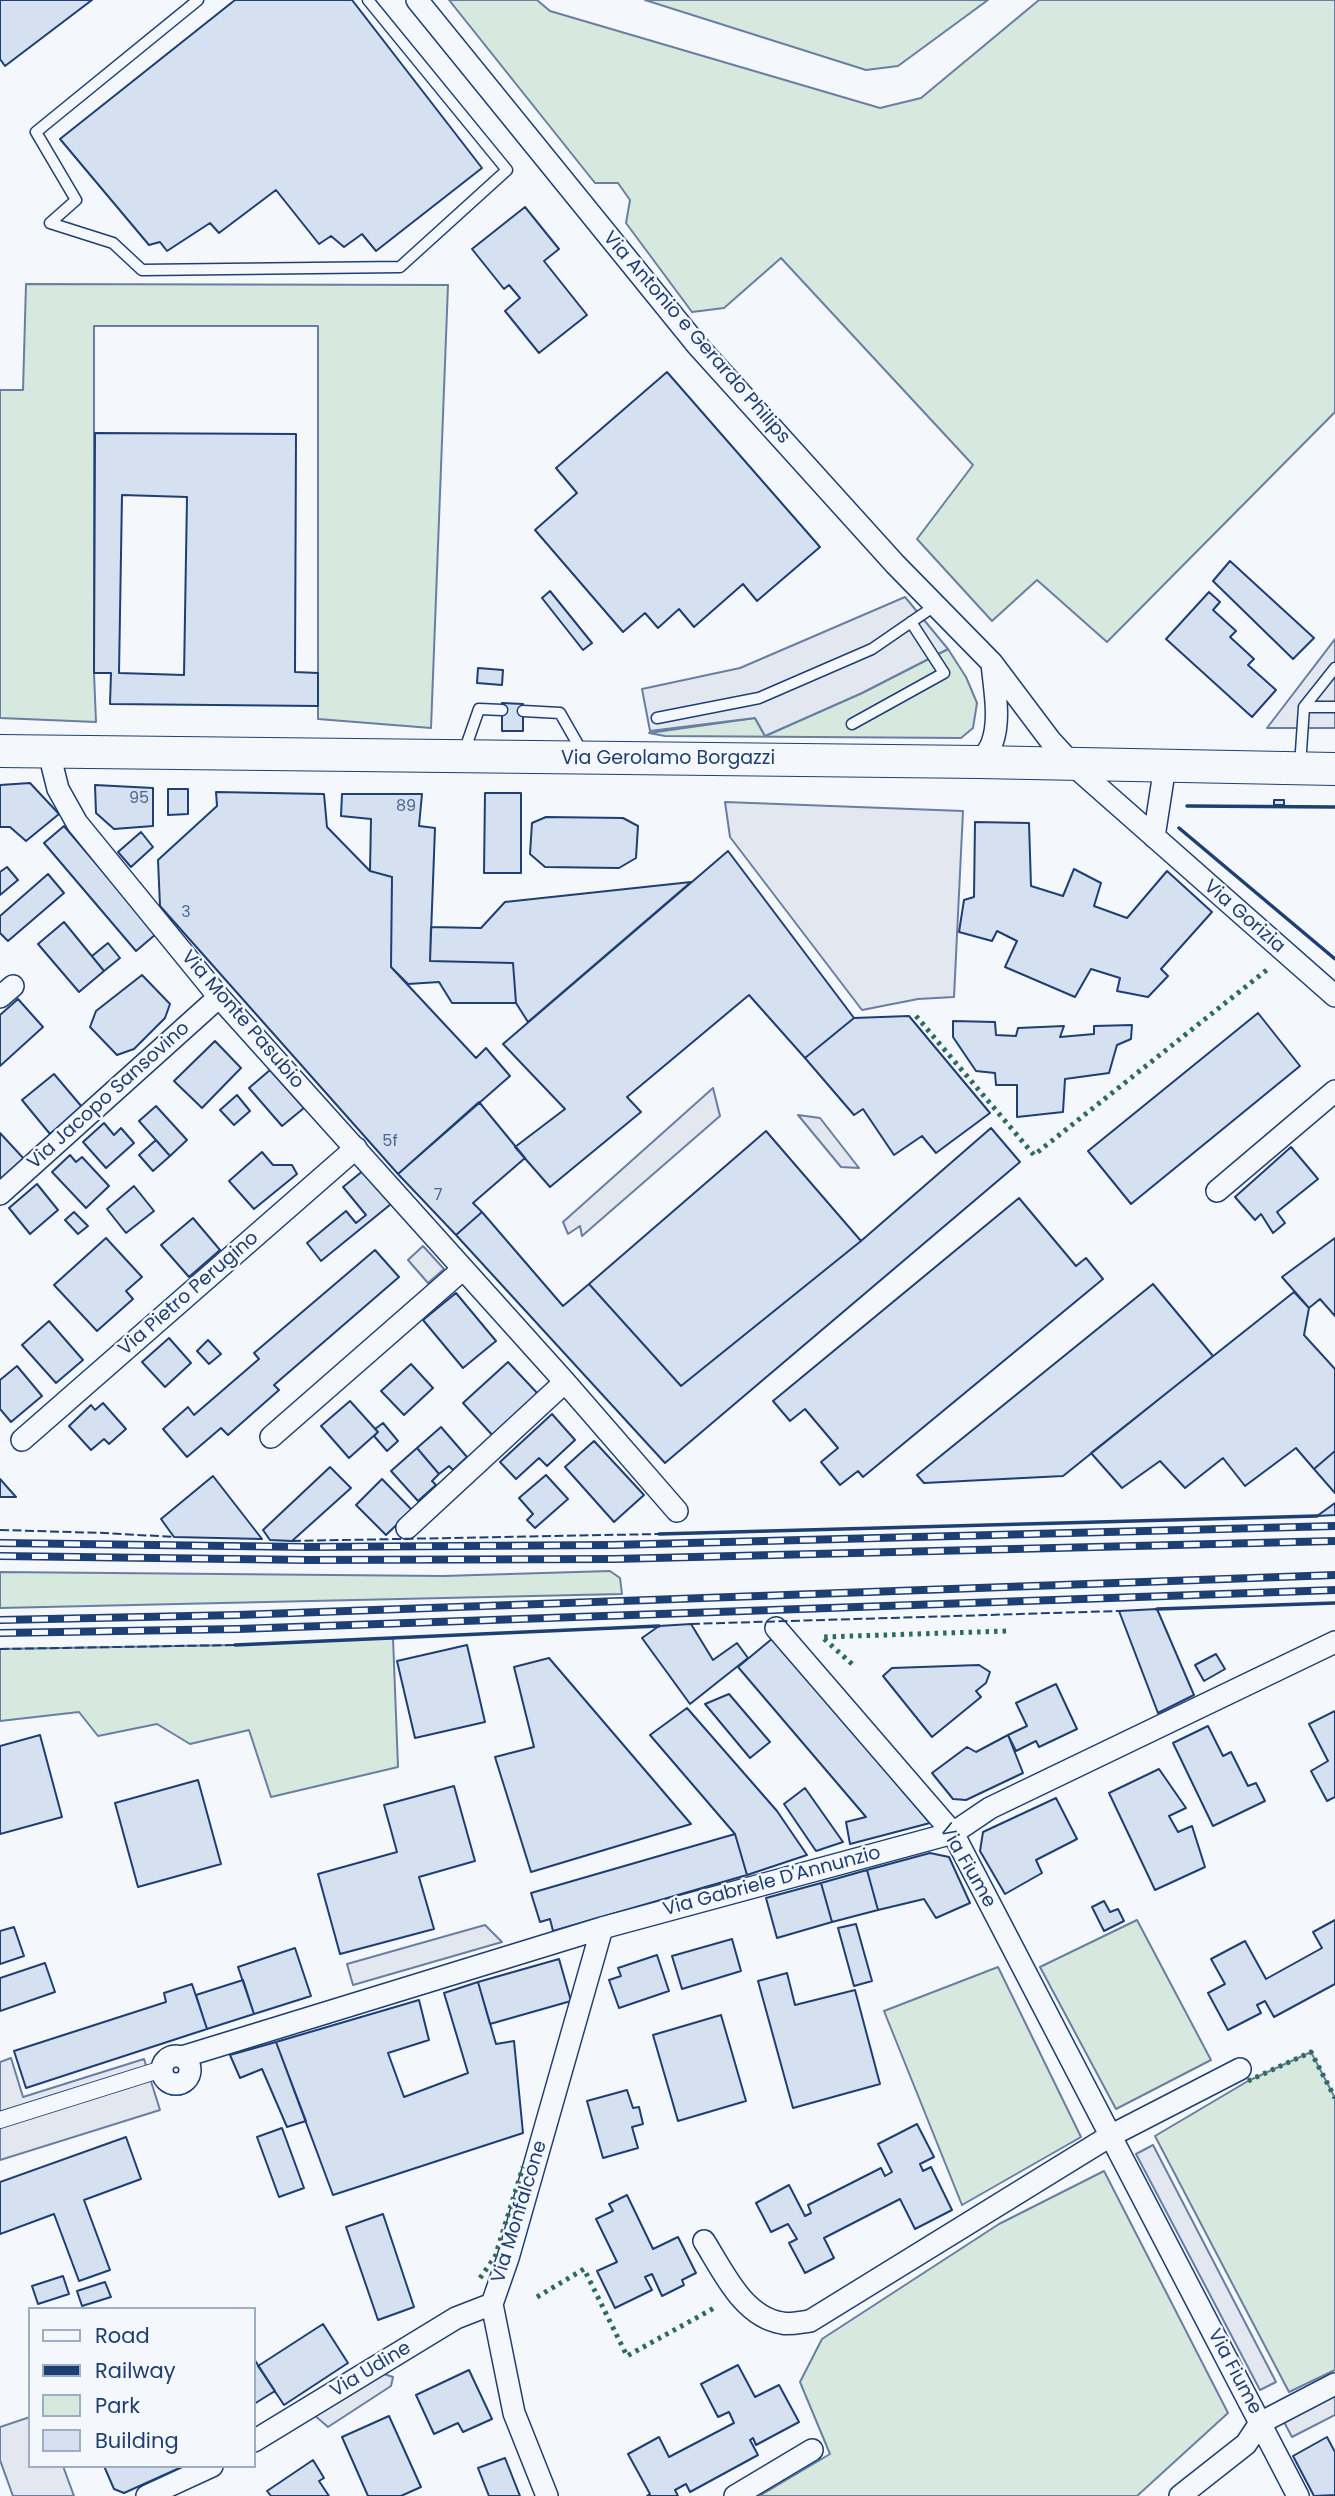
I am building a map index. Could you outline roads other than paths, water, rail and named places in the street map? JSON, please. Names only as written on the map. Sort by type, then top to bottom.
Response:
[{"type":"main road","name":"Via Gerolamo Borgazzi","points":[[0,751],[979,762],[1335,769]]},
{"type":"street","name":"Via Antonio e Gerardo Philips","points":[[417,0],[697,345],[895,564],[992,663],[1050,740],[1073,765]]},
{"type":"street","points":[[979,762],[992,744],[996,722],[992,663]]},
{"type":"street","name":"Via Monte Pasubio","points":[[49,753],[58,789],[77,823],[219,997],[565,1382],[677,1511]]},
{"type":"street","name":"Via Gorizia","points":[[1073,765],[1335,996]]},
{"type":"street","points":[[1154,837],[1165,766]]},
{"type":"street","name":"Via Jacopo Sansovino","points":[[0,1194],[219,997]]},
{"type":"street","points":[[1217,1191],[1335,1091]]},
{"type":"street","name":"Via Pietro Perugino","points":[[22,1440],[355,1148]]},
{"type":"street","points":[[271,1437],[462,1270]]},
{"type":"street","points":[[407,1528],[565,1382]]},
{"type":"street","name":"Via Fiume","points":[[776,1628],[953,1833],[1298,2496]]},
{"type":"street","name":"Via Gabriele D'Annunzio","points":[[0,2120],[162,2069],[169,2058],[182,2057],[601,1928],[953,1833],[990,1808],[1335,1642]]},
{"type":"street","name":"Via Monfalcone","points":[[547,2496],[514,2413],[492,2304],[508,2258],[601,1928]]},
{"type":"street","points":[[704,2241],[739,2295],[758,2314],[783,2324],[810,2321],[1111,2136],[1240,2069]]},
{"type":"street","name":"Via Udine","points":[[256,2440],[456,2318],[492,2304]]},
{"type":"street","name":"Via Fiume","points":[[1180,2496],[1246,2444],[1260,2423],[1335,2384]]},
{"type":"street","points":[[735,2496],[812,2450]]},
{"type":"street","points":[[147,2496],[208,2468]]},
{"type":"lane","points":[[198,0],[36,132],[76,200],[50,223],[113,243],[142,270],[400,267],[507,170],[368,0]]},
{"type":"lane","points":[[657,718],[759,698],[872,649],[936,605]]},
{"type":"lane","points":[[852,724],[944,673],[911,622]]},
{"type":"lane","points":[[1300,769],[1304,707],[1335,668]]},
{"type":"lane","points":[[1304,707],[1335,707]]},
{"type":"lane","points":[[462,758],[479,709],[502,710]]},
{"type":"lane","points":[[523,711],[560,713],[586,759]]},
{"type":"railway","points":[[0,1543],[307,1547],[612,1545],[1335,1526]]},
{"type":"railway","points":[[0,1556],[309,1560],[614,1559],[1335,1541]]},
{"type":"railway","points":[[0,1620],[237,1615],[1335,1575]]},
{"type":"railway","points":[[0,1633],[238,1629],[1335,1590]]}]
